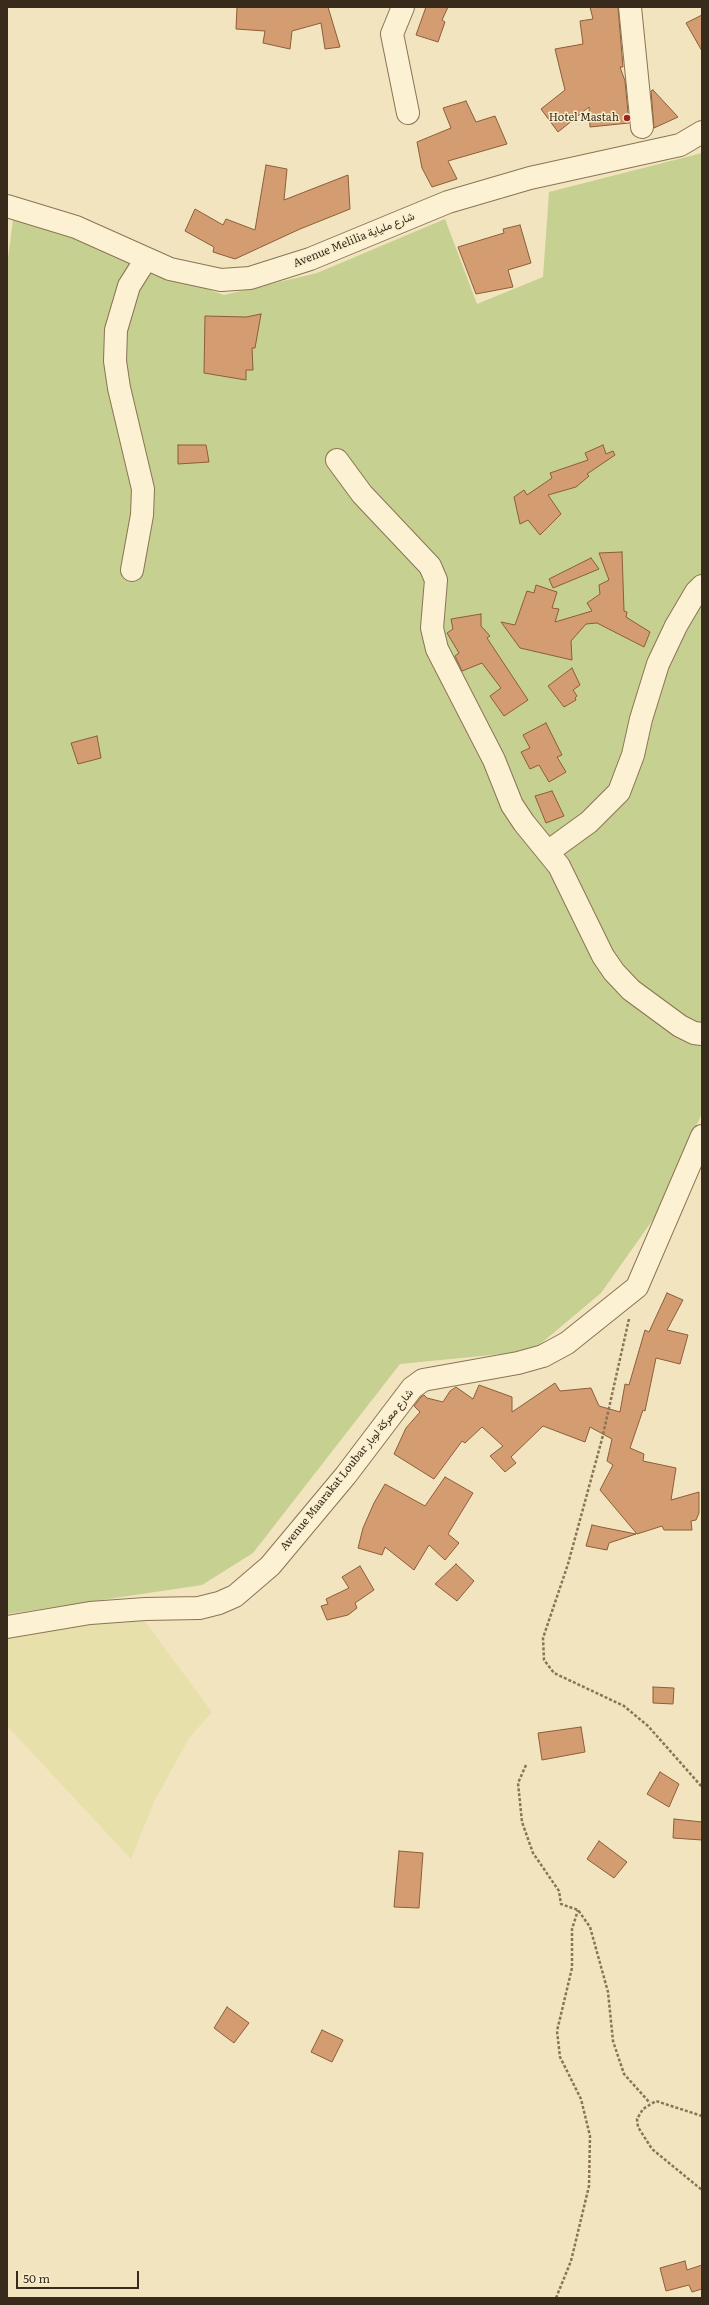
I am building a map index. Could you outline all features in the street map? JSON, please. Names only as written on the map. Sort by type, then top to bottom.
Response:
[{"type":"street","points":[[404,7],[392,34],[408,113]]},
{"type":"street","points":[[630,7],[642,127]]},
{"type":"street","name":"Avenue Melilia شارع ملياية","points":[[7,206],[76,227],[170,269],[194,276],[221,280],[250,278],[310,259],[448,202],[530,178],[680,145],[702,132]]},
{"type":"street","points":[[132,570],[142,515],[143,489],[119,388],[116,361],[116,330],[129,286],[146,259]]},
{"type":"street","points":[[337,460],[362,494],[430,566],[436,580],[432,628],[437,649],[494,760],[512,805],[524,823],[549,851],[568,881],[600,949],[614,972],[631,990],[680,1026],[694,1033],[702,1034]]},
{"type":"street","points":[[549,851],[590,822],[619,792],[633,755],[641,719],[658,664],[676,626],[696,592],[702,586]]},
{"type":"street","name":"Avenue Maarakat Loubar شارع معركة لوبار","points":[[7,1627],[90,1613],[144,1608],[199,1608],[235,1596],[270,1566],[346,1475],[412,1388],[423,1380],[518,1363],[543,1356],[567,1343],[637,1287],[702,1136]]},
{"type":"path","points":[[630,1318],[600,1446],[568,1564],[543,1638],[544,1660],[554,1673],[624,1706],[648,1726],[702,1787]]},
{"type":"path","points":[[526,1765],[518,1783],[522,1822],[533,1853],[559,1891],[561,1904],[578,1910],[590,1927],[608,1992],[612,2041],[624,2074],[650,2103]]},
{"type":"path","points":[[556,2298],[571,2261],[589,2186],[590,2136],[581,2099],[560,2057],[557,2031],[572,1968],[572,1929],[578,1910]]},
{"type":"path","points":[[702,2116],[656,2101],[650,2103],[643,2109],[637,2119],[638,2127],[652,2149],[702,2190]]},
{"type":"shaded area","points":[[143,1619],[212,1712],[189,1738],[154,1802],[131,1859],[7,1726],[7,1638],[65,1626]]},
{"type":"green space","points":[[702,153],[702,1113],[659,1211],[601,1293],[532,1351],[400,1364],[253,1553],[202,1585],[7,1614],[7,266],[14,212],[124,260],[224,295],[317,273],[445,219],[477,304],[543,277],[549,192]]},
{"type":"building","points":[[237,7],[328,7],[340,47],[325,49],[321,23],[292,31],[290,49],[263,43],[265,31],[236,29]]},
{"type":"building","points":[[426,7],[448,7],[442,20],[445,22],[438,42],[416,35]]},
{"type":"building","points":[[590,7],[618,7],[623,67],[620,67],[625,81],[629,123],[590,127],[589,107],[558,132],[541,109],[565,90],[555,49],[583,44],[580,21],[593,19]]},
{"type":"building","points":[[702,15],[702,51],[686,23]]},
{"type":"building","points":[[653,90],[678,117],[654,128],[651,91]]},
{"type":"building","points":[[466,101],[476,122],[495,116],[507,144],[448,161],[457,179],[432,187],[422,168],[417,142],[451,128],[443,108]]},
{"type":"building","points":[[266,165],[287,169],[284,200],[348,175],[350,209],[300,229],[235,259],[213,252],[214,247],[185,231],[195,209],[223,225],[226,219],[255,230]]},
{"type":"building","points":[[520,225],[531,263],[508,270],[513,287],[476,294],[458,247],[504,233],[503,229]]},
{"type":"building","points":[[261,314],[255,348],[252,348],[253,370],[246,370],[246,380],[204,373],[205,316],[246,317]]},
{"type":"building","points":[[178,445],[206,445],[209,462],[178,464]]},
{"type":"building","points":[[603,445],[606,454],[613,451],[615,455],[587,474],[589,476],[576,487],[548,495],[561,514],[540,535],[528,520],[520,524],[514,497],[524,490],[527,495],[552,478],[550,473],[588,460],[585,453]]},
{"type":"building","points":[[622,552],[624,611],[627,612],[626,617],[650,632],[644,647],[597,623],[586,624],[571,641],[572,660],[520,648],[501,622],[515,625],[527,591],[534,593],[536,585],[557,592],[552,608],[559,609],[555,622],[592,611],[587,603],[600,594],[599,585],[609,580],[599,553]]},
{"type":"building","points":[[591,558],[599,569],[553,588],[549,579]]},
{"type":"building","points":[[481,614],[481,626],[490,636],[487,638],[528,700],[504,716],[490,696],[501,688],[482,663],[462,671],[455,656],[459,653],[447,633],[453,629],[451,619]]},
{"type":"building","points":[[572,668],[580,685],[573,690],[577,696],[575,698],[576,700],[564,707],[548,686]]},
{"type":"building","points":[[546,723],[562,755],[557,757],[566,772],[549,782],[539,765],[530,769],[521,752],[530,748],[523,735]]},
{"type":"building","points":[[97,736],[101,758],[78,764],[71,743]]},
{"type":"building","points":[[552,791],[564,816],[546,823],[535,796]]},
{"type":"building","points":[[667,1293],[683,1300],[667,1330],[688,1335],[680,1364],[656,1358],[645,1411],[643,1410],[630,1448],[644,1454],[643,1461],[676,1468],[671,1500],[699,1492],[699,1513],[696,1520],[691,1521],[692,1530],[664,1530],[662,1526],[637,1534],[600,1490],[613,1465],[607,1461],[612,1439],[590,1427],[585,1442],[543,1426],[511,1457],[516,1463],[505,1472],[490,1456],[503,1446],[482,1427],[465,1443],[462,1441],[434,1479],[394,1454],[406,1428],[420,1412],[414,1406],[421,1397],[424,1395],[427,1398],[443,1402],[450,1391],[456,1387],[473,1399],[479,1385],[512,1397],[512,1412],[555,1383],[560,1391],[591,1388],[599,1406],[620,1412],[625,1384],[629,1385],[645,1330],[649,1332]]},
{"type":"building","points":[[445,1477],[473,1493],[448,1534],[459,1543],[445,1560],[429,1545],[414,1570],[385,1547],[382,1555],[358,1548],[363,1528],[374,1503],[385,1484],[425,1506]]},
{"type":"building","points":[[592,1525],[636,1534],[609,1543],[607,1550],[586,1546]]},
{"type":"building","points":[[456,1564],[474,1581],[457,1601],[435,1584]]},
{"type":"building","points":[[360,1566],[374,1590],[355,1603],[357,1608],[348,1615],[327,1620],[321,1606],[328,1604],[326,1599],[349,1588],[342,1577]]},
{"type":"building","points":[[653,1687],[674,1688],[673,1704],[653,1703]]},
{"type":"building","points":[[581,1727],[585,1752],[542,1760],[538,1733]]},
{"type":"building","points":[[660,1772],[679,1784],[669,1807],[647,1794]]},
{"type":"building","points":[[674,1819],[702,1822],[702,1840],[673,1838]]},
{"type":"building","points":[[599,1841],[627,1862],[614,1878],[587,1859]]},
{"type":"building","points":[[399,1851],[423,1853],[419,1908],[394,1907]]},
{"type":"building","points":[[227,2007],[249,2023],[234,2043],[214,2028]]},
{"type":"building","points":[[322,2030],[343,2040],[332,2062],[311,2052]]},
{"type":"building","points":[[685,2261],[687,2270],[702,2265],[702,2289],[692,2292],[689,2285],[666,2291],[660,2268]]},
{"type":"place","name":"Hotel Mastah","points":[[627,118]]}]
